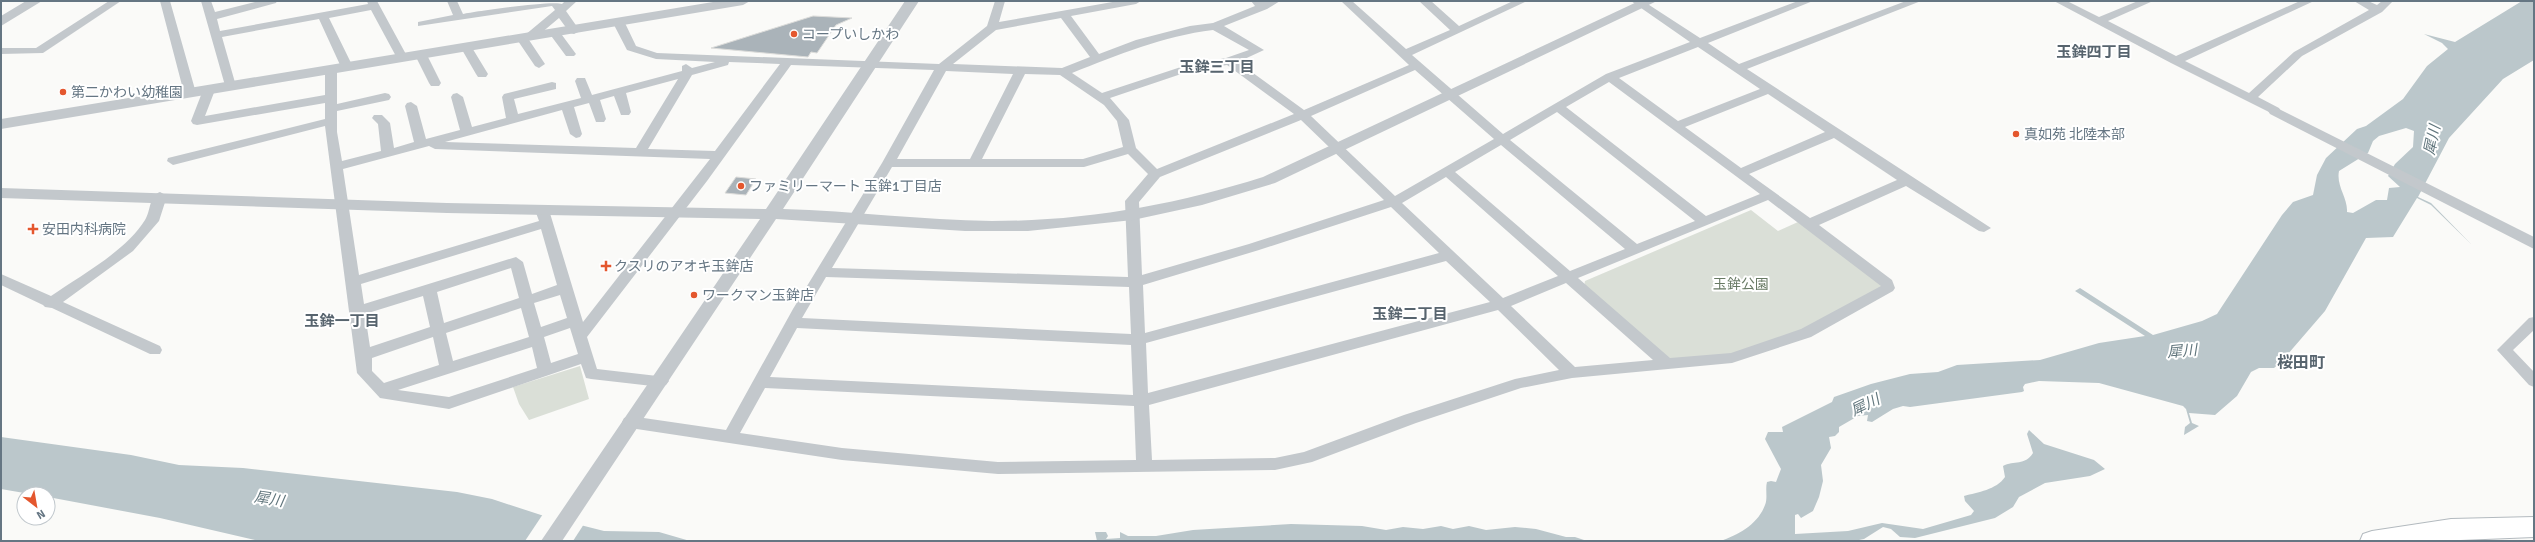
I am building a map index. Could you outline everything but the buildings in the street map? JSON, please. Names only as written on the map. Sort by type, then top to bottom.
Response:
[{"type":"main road","points":[[2372,541],[2406,534],[2483,534],[2534,527]]},
{"type":"street","points":[[1,22],[35,1]]},
{"type":"street","points":[[1,51],[39,51],[116,1]]},
{"type":"street","points":[[165,1],[190,93]]},
{"type":"street","points":[[206,1],[230,86]]},
{"type":"street","points":[[210,17],[272,1]]},
{"type":"street","points":[[452,1],[459,17]]},
{"type":"street","points":[[422,24],[553,1],[561,10],[574,31]]},
{"type":"street","points":[[526,38],[572,1]]},
{"type":"street","points":[[1,124],[554,33],[574,31],[743,1]]},
{"type":"street","points":[[551,541],[610,451],[661,381],[912,1]]},
{"type":"street","points":[[992,27],[1000,1]]},
{"type":"street","points":[[730,437],[760,382],[888,163],[942,67],[992,27],[1136,1]]},
{"type":"street","points":[[619,23],[631,48],[656,56],[789,60],[869,66],[942,67],[1020,72],[1063,72],[1140,42],[1190,29],[1215,26],[1262,7],[1259,3],[1275,1]]},
{"type":"street","points":[[1346,1],[1418,65],[1449,95],[1635,250]]},
{"type":"street","points":[[1424,1],[1457,30]]},
{"type":"street","points":[[1405,54],[1522,1]]},
{"type":"street","points":[[824,272],[1135,282],[1254,247],[1396,201],[1610,77],[1808,1]]},
{"type":"street","points":[[1739,68],[1916,1]]},
{"type":"street","points":[[2060,1],[2528,241]]},
{"type":"street","points":[[2099,21],[2148,1]]},
{"type":"street","points":[[2175,60],[2309,1]]},
{"type":"street","points":[[2359,1],[2378,10]]},
{"type":"street","points":[[2250,98],[2298,54],[2378,10],[2388,1]]},
{"type":"street","points":[[1,193],[160,196],[340,204],[543,217],[675,212],[771,214],[992,226],[1075,223],[1131,215],[1220,197],[1245,189],[1340,149],[1642,2],[1907,180],[1984,228]]},
{"type":"street","points":[[215,35],[323,16],[374,4],[402,58]]},
{"type":"street","points":[[1065,15],[1097,59]]},
{"type":"street","points":[[323,16],[347,67]]},
{"type":"street","points":[[1102,97],[1188,68],[1229,60],[1258,50],[1215,26]]},
{"type":"street","points":[[554,33],[570,54]]},
{"type":"street","points":[[526,38],[539,64]]},
{"type":"street","points":[[467,48],[482,74]]},
{"type":"street","points":[[420,55],[434,83]]},
{"type":"street","points":[[681,57],[688,72]]},
{"type":"street","points":[[336,166],[421,145],[737,59]]},
{"type":"street","points":[[579,337],[719,155],[789,60]]},
{"type":"street","points":[[1229,60],[1303,115],[1396,201],[1572,373]]},
{"type":"street","points":[[1144,467],[1131,215],[1132,202],[1155,174],[1303,115],[1418,65]]},
{"type":"street","points":[[331,70],[331,109],[340,204],[364,355],[365,374],[386,394],[449,403],[545,369],[584,357]]},
{"type":"street","points":[[640,152],[688,72]]},
{"type":"street","points":[[974,164],[1020,72]]},
{"type":"street","points":[[1063,72],[1102,97],[1123,120],[1130,149],[1155,174]]},
{"type":"street","points":[[630,422],[842,454],[998,468],[1275,464],[1306,458],[1410,419],[1513,386],[1572,373],[1732,358],[1806,333],[1888,288],[1887,283],[1610,77]]},
{"type":"street","points":[[581,81],[600,119]]},
{"type":"street","points":[[513,120],[506,92],[552,86]]},
{"type":"street","points":[[1676,126],[1770,89]]},
{"type":"street","points":[[209,90],[197,121],[331,109]]},
{"type":"street","points":[[618,91],[625,112]]},
{"type":"street","points":[[173,161],[331,109],[385,97]]},
{"type":"street","points":[[457,97],[467,132]]},
{"type":"street","points":[[567,105],[576,134]]},
{"type":"street","points":[[411,106],[421,145]]},
{"type":"street","points":[[1558,106],[1705,222]]},
{"type":"street","points":[[378,118],[384,123],[388,153]]},
{"type":"street","points":[[1740,173],[1837,132]]},
{"type":"street","points":[[421,145],[719,155]]},
{"type":"street","points":[[888,163],[1084,163],[1130,149]]},
{"type":"street","points":[[1448,172],[1668,365]]},
{"type":"street","points":[[1809,224],[1907,180]]},
{"type":"street","points":[[760,382],[1141,401],[1502,304],[1770,195]]},
{"type":"street","points":[[50,304],[128,248],[152,220],[160,196]]},
{"type":"street","points":[[543,217],[575,321],[584,357],[591,374],[661,381]]},
{"type":"street","points":[[352,282],[543,217]]},
{"type":"street","points":[[794,323],[1138,340],[1450,255]]},
{"type":"street","points":[[357,311],[516,262],[535,337],[545,369]]},
{"type":"street","points":[[1,279],[50,304],[100,322],[155,350]]},
{"type":"street","points":[[364,355],[565,288]]},
{"type":"street","points":[[429,289],[447,368]]},
{"type":"street","points":[[381,390],[535,337],[575,321]]},
{"type":"street","points":[[2534,322],[2504,350],[2534,381]]},
{"type":"green space","name":"玉鉾公園","points":[[1751,210],[1778,231],[1798,222],[1881,283],[1881,288],[1803,331],[1732,356],[1671,361],[1584,286],[1585,281]]},
{"type":"green space","points":[[580,366],[589,399],[529,420],[519,404],[513,387]]},
{"type":"water","name":"犀川","points":[[2522,1],[2534,1],[2534,60],[2503,79],[2449,138],[2418,197],[2431,203],[2472,245],[2431,205],[2417,198],[2393,237],[2366,238],[2325,311],[2282,361],[2274,368],[2259,368],[2251,372],[2237,396],[2215,415],[2189,413],[2192,423],[2199,426],[2184,435],[2185,427],[2190,423],[2186,409],[2183,406],[2099,383],[2039,381],[2025,384],[2023,387],[2024,391],[2022,392],[1910,407],[1903,406],[1893,409],[1872,422],[1867,421],[1868,415],[1858,416],[1839,427],[1839,432],[1835,436],[1829,437],[1831,448],[1821,465],[1823,481],[1819,497],[1813,511],[1801,518],[1798,514],[1795,515],[1795,534],[1848,531],[1882,523],[1923,529],[1971,515],[1974,511],[1965,501],[1964,496],[1992,488],[2005,477],[2003,466],[2026,460],[2030,457],[2033,453],[2027,434],[2029,430],[2044,444],[2094,460],[2105,469],[2090,476],[2045,483],[2019,497],[2013,507],[1995,518],[1915,538],[1900,537],[1891,529],[1883,527],[1864,539],[1854,541],[1720,541],[1741,532],[1758,518],[1765,505],[1767,482],[1776,482],[1781,469],[1765,439],[1768,432],[1783,432],[1782,427],[1832,402],[1834,397],[1871,384],[1910,374],[1938,372],[1957,365],[2040,360],[2099,343],[2145,336],[2075,291],[2080,288],[2153,335],[2202,321],[2217,314],[2282,215],[2293,202],[2313,195],[2317,175],[2326,158],[2357,129],[2366,126],[2403,99],[2427,66],[2448,49],[2442,43],[2424,34],[2455,42]],"holes":[[[2406,128],[2414,131],[2413,147],[2395,164],[2388,176],[2400,187],[2389,188],[2387,200],[2376,200],[2353,213],[2347,212],[2346,202],[2339,182],[2339,171],[2368,153],[2373,141],[2379,136]]]},
{"type":"water","name":"犀川","points":[[1,437],[131,455],[179,465],[243,468],[457,492],[492,499],[541,515],[604,531],[659,532],[690,541],[259,541],[160,518],[56,498],[56,486],[16,486],[16,492],[1,489]]},
{"type":"water","points":[[1291,524],[1362,526],[1386,530],[1403,527],[1423,529],[1441,526],[1453,529],[1469,526],[1486,530],[1515,527],[1536,529],[1587,541],[1097,541],[1095,532],[1106,532],[1108,536],[1106,539],[1120,538],[1120,532],[1128,536],[1156,536],[1193,530]]},
{"type":"pier","points":[[543,514],[584,524],[573,541],[525,541]]},
{"type":"place","name":"コープいしかわ","points":[[794,34]]},
{"type":"place","name":"第二かわい幼稚園","points":[[63,92]]},
{"type":"place","name":"真如苑 北陸本部","points":[[2016,134]]},
{"type":"place","name":"ファミリーマート 玉鉾1丁目店","points":[[741,186]]},
{"type":"place","name":"安田内科病院","points":[[33,229]]},
{"type":"place","name":"クスリのアオキ玉鉾店","points":[[606,266]]},
{"type":"place","name":"ワークマン玉鉾店","points":[[694,295]]},
{"type":"district","name":"玉鉾四丁目","points":[[2094,52]]},
{"type":"district","name":"玉鉾三丁目","points":[[1217,67]]},
{"type":"district","name":"玉鉾二丁目","points":[[1410,314]]},
{"type":"district","name":"玉鉾一丁目","points":[[342,321]]},
{"type":"district","name":"桜田町","points":[[2301,363]]}]
